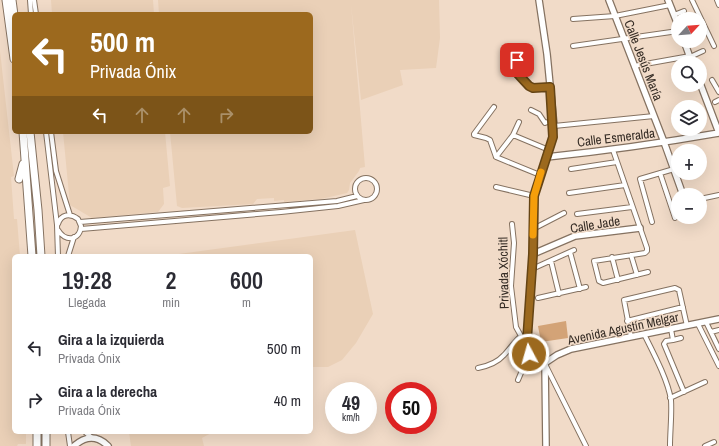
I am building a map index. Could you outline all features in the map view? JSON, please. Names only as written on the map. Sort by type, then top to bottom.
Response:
[{"type":"highway","points":[[6,0],[12,44]]},
{"type":"highway","points":[[12,0],[14,12]]},
{"type":"highway","points":[[19,180],[23,164],[23,134]]},
{"type":"highway","points":[[23,134],[32,254]]},
{"type":"highway","points":[[30,134],[38,210],[40,254]]},
{"type":"highway","points":[[24,219],[29,228],[32,244]]},
{"type":"highway","points":[[37,434],[37,446]]},
{"type":"highway","points":[[46,434],[46,446]]},
{"type":"main road","points":[[539,0],[554,126],[553,141],[540,174],[534,196],[533,254],[527,340],[529,354],[533,358],[545,363],[546,446]]},
{"type":"main road","name":"Calle Jesús María","points":[[609,0],[623,40],[671,161]]},
{"type":"main road","points":[[669,2],[673,12]]},
{"type":"main road","points":[[703,92],[719,133]]},
{"type":"main road","name":"Calle Esmeralda","points":[[547,157],[613,150],[719,133]]},
{"type":"main road","name":"Calle Jade","points":[[533,254],[575,236],[640,228]]},
{"type":"main road","name":"Avenida Agustín Melgar","points":[[545,363],[557,354],[571,349],[719,319]]},
{"type":"main road","points":[[74,446],[79,441],[91,437],[102,441],[108,446]]},
{"type":"street","points":[[30,0],[32,12]]},
{"type":"street","points":[[34,0],[36,12]]},
{"type":"street","points":[[692,0],[714,46]]},
{"type":"street","points":[[716,0],[719,5]]},
{"type":"street","points":[[573,19],[615,16],[669,2]]},
{"type":"street","points":[[573,46],[671,32]]},
{"type":"street","points":[[517,50],[517,71],[519,77],[531,87],[550,87]]},
{"type":"street","points":[[696,56],[703,51]]},
{"type":"street","points":[[634,66],[671,61]]},
{"type":"street","points":[[712,80],[719,92]]},
{"type":"street","points":[[714,102],[719,100]]},
{"type":"street","points":[[494,107],[474,134],[490,140],[496,157],[540,174]]},
{"type":"street","points":[[531,110],[539,114],[545,123],[553,120]]},
{"type":"street","points":[[554,126],[654,116]]},
{"type":"street","points":[[496,157],[513,135],[519,122]]},
{"type":"street","points":[[46,134],[57,227],[58,254]]},
{"type":"street","points":[[51,134],[56,171],[70,215]]},
{"type":"street","points":[[513,135],[549,150]]},
{"type":"street","points":[[613,150],[647,251],[596,259],[594,260],[594,263],[600,283],[648,272]]},
{"type":"street","points":[[571,169],[617,162]]},
{"type":"street","points":[[652,222],[640,179],[671,170]]},
{"type":"street","points":[[660,173],[671,206]]},
{"type":"street","points":[[80,229],[338,206],[370,200],[375,196],[377,190],[376,184],[371,179],[365,178],[359,180],[356,185],[355,191],[357,196],[364,200]]},
{"type":"street","points":[[569,193],[625,185]]},
{"type":"street","points":[[496,187],[534,196]]},
{"type":"street","points":[[707,198],[719,195]]},
{"type":"street","points":[[80,222],[337,201],[357,196]]},
{"type":"street","points":[[577,214],[632,207]]},
{"type":"street","points":[[533,229],[564,213]]},
{"type":"street","points":[[69,254],[74,237],[78,234],[80,229],[80,222],[74,216],[64,216],[59,220],[57,227],[61,235],[67,238],[74,237]]},
{"type":"street","name":"Privada Xóchitl","points":[[512,224],[514,243],[512,293],[516,327],[521,336]]},
{"type":"street","points":[[532,269],[574,250]]},
{"type":"street","points":[[570,252],[580,289]]},
{"type":"street","points":[[630,254],[637,275]]},
{"type":"street","points":[[612,257],[618,280]]},
{"type":"street","points":[[551,261],[559,294]]},
{"type":"street","points":[[538,298],[586,287]]},
{"type":"street","points":[[631,337],[624,302],[626,300],[675,288],[679,290],[687,326]]},
{"type":"street","points":[[627,321],[682,307]]},
{"type":"street","points":[[706,322],[719,349]]},
{"type":"street","points":[[698,324],[719,366]]},
{"type":"street","points":[[672,329],[673,340]]},
{"type":"street","points":[[711,332],[719,330]]},
{"type":"street","points":[[644,334],[667,385],[671,412],[670,446]]},
{"type":"street","points":[[478,368],[491,364],[504,356],[516,340],[521,336],[527,340]]},
{"type":"street","points":[[681,338],[666,341],[664,344],[684,392]]},
{"type":"street","points":[[518,380],[529,354]]},
{"type":"street","points":[[545,363],[586,446]]},
{"type":"street","points":[[670,398],[705,382]]},
{"type":"street","points":[[68,434],[70,446]]},
{"type":"street","points":[[87,434],[91,437]]},
{"type":"street","points":[[706,446],[714,442]]},
{"type":"shaded area","points":[[51,0],[153,0],[154,12],[52,12]]},
{"type":"shaded area","points":[[158,0],[439,0],[440,38],[436,68],[400,70],[403,85],[361,100],[351,4],[365,167],[360,168],[350,183],[347,193],[321,199],[284,202],[284,200],[274,201],[274,198],[257,199],[253,204],[182,208],[177,206],[170,134],[313,134],[313,12],[159,12]]},
{"type":"shaded area","points":[[0,51],[14,176],[11,177],[14,219],[17,219],[20,254],[12,254],[12,434],[26,434],[26,444],[18,444],[17,446],[0,446]]},
{"type":"shaded area","points":[[63,134],[165,134],[170,186],[163,188],[164,204],[158,212],[92,218],[70,205]]},
{"type":"shaded area","points":[[355,230],[373,314],[356,343],[342,360],[328,367],[313,367],[313,254],[179,254]]},
{"type":"shaded area","points":[[566,321],[568,338],[541,342],[538,326]]},
{"type":"shaded area","points":[[129,434],[209,434],[202,438],[204,446],[131,446]]},
{"type":"slow traffic","points":[[533,235],[534,196],[541,172]]},
{"type":"route","points":[[517,60],[517,73],[519,77],[529,86],[533,88],[550,87],[554,126],[553,141],[540,174],[534,196],[533,254],[527,340],[529,354]]}]
